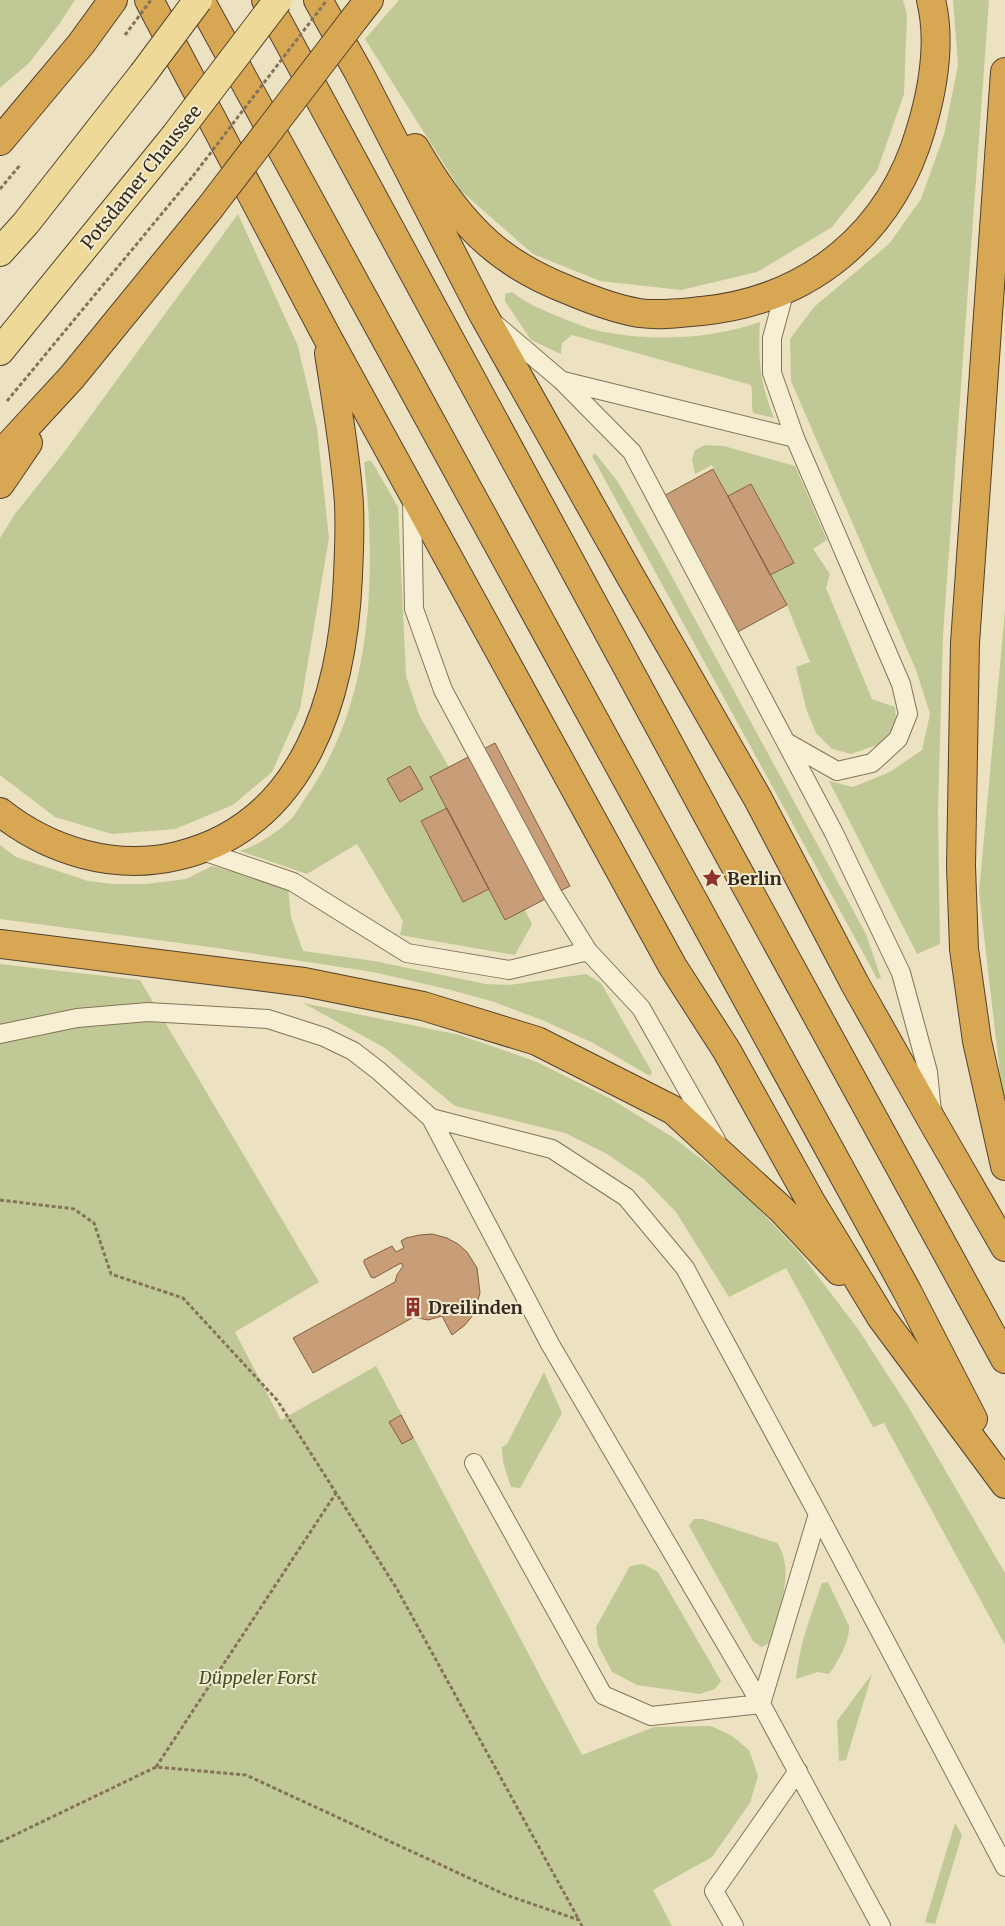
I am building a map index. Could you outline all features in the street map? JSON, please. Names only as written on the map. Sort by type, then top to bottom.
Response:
[{"type":"highway","points":[[150,0],[326,335],[673,967],[726,1052],[811,1202],[881,1316],[1005,1484]]},
{"type":"highway","points":[[199,0],[907,1291],[1005,1480]]},
{"type":"highway","points":[[266,0],[715,829],[1005,1359]]},
{"type":"highway","points":[[318,0],[359,73],[483,314],[758,799],[860,992],[1005,1247]]},
{"type":"highway","points":[[359,73],[378,83],[422,160],[463,218],[490,245],[529,272],[586,298],[639,313],[674,314],[713,310],[749,303],[785,290],[820,270],[850,247],[875,220],[905,175],[927,108],[935,46],[931,0]]},
{"type":"highway","points":[[0,141],[81,44],[112,2]]},
{"type":"highway","points":[[0,456],[72,377],[209,210],[362,9]]},
{"type":"highway","points":[[0,125],[10,118],[81,44]]},
{"type":"highway","points":[[1005,72],[965,643],[961,866],[964,949],[977,1041],[1005,1166]]},
{"type":"highway","points":[[0,812],[20,827],[46,842],[96,858],[136,861],[166,858],[200,850],[225,839],[272,803],[291,781],[307,756],[331,693],[344,630],[347,592],[350,521],[348,491],[326,335]]},
{"type":"highway","points":[[0,484],[72,377]]},
{"type":"highway","points":[[0,944],[304,982],[423,1006],[537,1041],[673,1110],[782,1210],[881,1316]]},
{"type":"main road","points":[[0,252],[143,74],[199,0]]},
{"type":"main road","name":"Potsdamer Chaussee","points":[[0,352],[174,137],[278,0]]},
{"type":"lane","points":[[785,290],[772,338],[772,373],[795,438],[901,684],[908,714],[898,739],[872,763],[837,771],[786,742]]},
{"type":"lane","points":[[483,314],[562,381],[632,452],[834,833],[901,973],[928,1072],[934,1124]]},
{"type":"lane","points":[[562,381],[795,438]]},
{"type":"lane","points":[[412,489],[414,609],[443,690],[553,895],[588,951],[641,1008],[727,1159]]},
{"type":"lane","points":[[200,850],[293,882],[407,953],[509,970],[588,951]]},
{"type":"lane","points":[[0,1034],[77,1018],[148,1012],[268,1019],[324,1036],[353,1051],[379,1071],[430,1118],[550,1344],[761,1704],[881,1926]]},
{"type":"lane","points":[[430,1118],[552,1149],[626,1197],[685,1268],[1005,1867]]},
{"type":"lane","points":[[474,1463],[603,1695],[651,1716],[761,1704]]},
{"type":"lane","points":[[761,1704],[818,1514]]},
{"type":"lane","points":[[734,1926],[714,1891],[798,1771]]},
{"type":"path","points":[[125,35],[150,0]]},
{"type":"path","points":[[5,403],[193,176],[327,0]]},
{"type":"path","points":[[0,1200],[74,1209],[94,1223],[111,1274],[183,1298],[277,1400],[397,1589],[582,1926]]},
{"type":"path","points":[[156,1767],[336,1493]]},
{"type":"path","points":[[0,1842],[156,1767],[246,1775],[506,1895],[579,1920]]},
{"type":"green space","points":[[0,0],[75,0],[29,63],[0,88]]},
{"type":"green space","points":[[399,0],[903,0],[907,14],[904,94],[877,171],[832,227],[757,272],[681,290],[600,281],[533,254],[461,191],[365,39]]},
{"type":"green space","points":[[953,0],[989,0],[943,634],[938,811],[940,944],[917,954],[829,781],[853,787],[890,772],[922,750],[930,714],[916,670],[791,381],[790,339],[814,307],[889,244],[921,199],[944,135],[958,65]]},
{"type":"green space","points":[[238,214],[298,346],[317,428],[329,538],[300,709],[272,772],[233,805],[175,829],[112,834],[55,817],[0,775],[0,538],[15,514],[62,455]]},
{"type":"green space","points":[[512,292],[536,307],[562,318],[595,330],[615,334],[657,337],[699,336],[720,333],[760,322],[759,348],[761,371],[774,418],[753,413],[751,385],[572,335],[562,343],[561,354],[531,340],[505,301],[505,294]]},
{"type":"green space","points":[[705,445],[724,446],[795,466],[827,540],[813,549],[830,574],[826,588],[872,699],[895,707],[896,721],[888,736],[877,745],[851,754],[832,749],[816,733],[807,711],[796,667],[810,662],[787,605],[770,575],[794,562],[751,484],[728,496],[712,465],[695,474],[692,460],[695,450]]},
{"type":"green space","points":[[595,453],[618,482],[658,551],[866,934],[881,978],[877,979],[592,456]]},
{"type":"green space","points":[[371,461],[398,507],[406,676],[419,715],[449,767],[447,808],[421,822],[463,902],[489,889],[505,920],[525,910],[532,924],[515,955],[400,935],[403,921],[357,844],[307,874],[240,851],[267,838],[293,817],[328,760],[345,720],[357,679],[365,636],[369,592],[370,549],[364,463]]},
{"type":"green space","points":[[1005,611],[1005,1106],[979,892]]},
{"type":"green space","points":[[0,845],[16,857],[88,881],[113,884],[146,884],[186,879],[212,866],[288,886],[291,917],[303,951],[374,961],[486,984],[509,985],[586,974],[601,983],[652,1072],[650,1076],[593,1043],[542,1020],[494,1002],[451,990],[373,972],[217,948],[0,919]]},
{"type":"green space","name":"Düppeler Forst","points":[[0,964],[140,980],[319,1282],[235,1332],[281,1420],[376,1366],[582,1755],[654,1727],[711,1726],[732,1736],[749,1750],[758,1776],[750,1803],[712,1857],[653,1890],[672,1926],[0,1926]]},
{"type":"green space","points":[[303,1003],[460,1035],[537,1062],[611,1099],[674,1138],[740,1189],[801,1254],[858,1329],[909,1408],[1005,1573],[1005,1645],[884,1423],[873,1427],[786,1268],[729,1297],[676,1212],[644,1179],[607,1154],[565,1133],[455,1106],[385,1048]]},
{"type":"green space","points":[[544,1372],[562,1413],[520,1488],[511,1487],[503,1462],[502,1447],[507,1444]]},
{"type":"green space","points":[[694,1519],[703,1519],[777,1543],[783,1554],[785,1566],[784,1592],[769,1643],[761,1647],[753,1641],[689,1526]]},
{"type":"green space","points":[[643,1564],[658,1572],[721,1681],[715,1689],[700,1694],[637,1685],[612,1672],[598,1645],[596,1627],[630,1566]]},
{"type":"green space","points":[[828,1582],[849,1626],[848,1638],[840,1657],[829,1674],[818,1672],[796,1679],[800,1654],[810,1618],[822,1583]]},
{"type":"green space","points":[[872,1674],[846,1760],[839,1761],[837,1721]]},
{"type":"green space","points":[[955,1823],[962,1835],[935,1924],[925,1922]]},
{"type":"building","points":[[713,469],[787,605],[723,640],[649,504]]},
{"type":"building","points":[[751,484],[794,563],[770,575],[728,496]]},
{"type":"building","points":[[495,743],[570,886],[505,920],[430,777]]},
{"type":"building","points":[[410,766],[423,789],[400,802],[387,779]]},
{"type":"building","points":[[447,808],[489,889],[463,902],[421,821]]},
{"type":"building","name":"Dreilinden","points":[[432,1234],[447,1238],[458,1244],[467,1252],[477,1268],[480,1293],[473,1315],[465,1325],[452,1335],[442,1316],[428,1320],[414,1317],[313,1373],[293,1338],[395,1282],[403,1266],[401,1263],[374,1278],[371,1277],[364,1260],[392,1246],[396,1252],[404,1248],[401,1241],[406,1238]]},
{"type":"building","points":[[401,1415],[413,1438],[402,1444],[389,1422]]},
{"type":"place","name":"Berlin","points":[[712,878]]},
{"type":"place","name":"Dreilinden","points":[[413,1307]]}]
